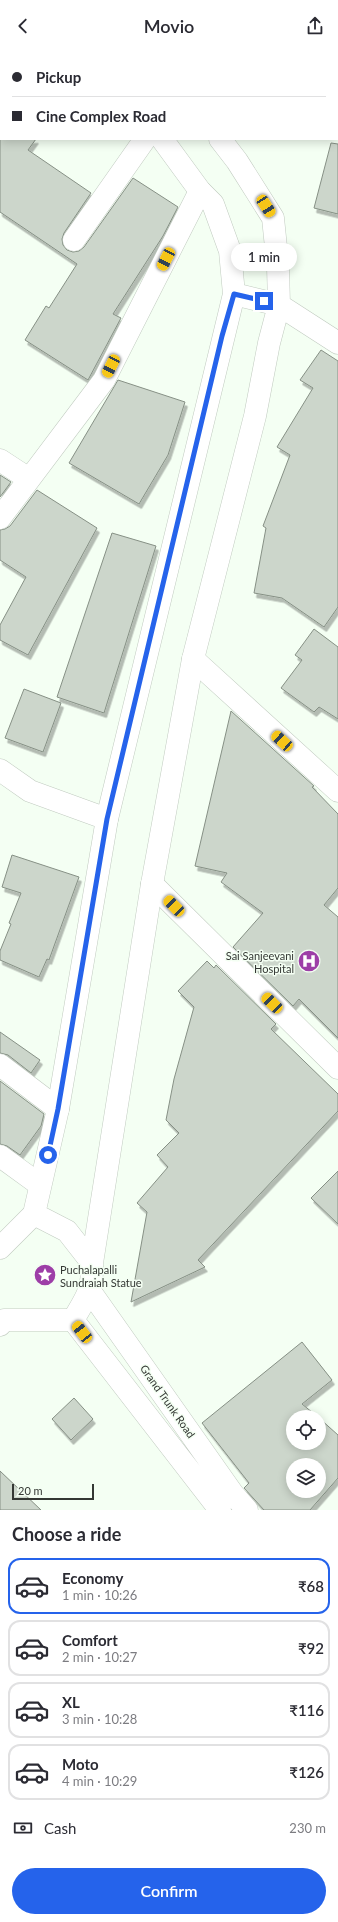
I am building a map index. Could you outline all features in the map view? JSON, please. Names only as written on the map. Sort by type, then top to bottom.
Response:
[{"type":"main road","points":[[74,240],[144,140]]},
{"type":"main road","points":[[0,1248],[34,1214],[58,1109],[107,819],[234,294],[230,251],[213,204],[200,191],[163,140]]},
{"type":"main road","points":[[73,1320],[90,1291],[92,1263],[152,884],[193,659],[255,416],[269,343],[279,305],[278,267],[273,218],[237,161],[221,140]]},
{"type":"main road","points":[[0,518],[104,380],[200,191]]},
{"type":"main road","points":[[234,294],[279,305],[338,343]]},
{"type":"main road","points":[[0,460],[29,479]]},
{"type":"main road","points":[[193,659],[338,792]]},
{"type":"main road","points":[[0,770],[30,791],[107,819]]},
{"type":"main road","points":[[152,884],[338,1068]]},
{"type":"main road","points":[[0,1065],[58,1109]]},
{"type":"main road","points":[[0,1156],[40,1185]]},
{"type":"main road","points":[[34,1214],[67,1230],[92,1263]]},
{"type":"main road","name":"Grand Trunk Road","points":[[90,1291],[233,1494],[247,1510]]},
{"type":"main road","points":[[2,1319],[73,1320]]},
{"type":"main road","points":[[73,1320],[220,1510]]},
{"type":"building","points":[[0,140],[35,140],[28,150],[91,193],[64,233],[62,239],[63,245],[67,250],[73,252],[79,251],[84,247],[133,178],[178,207],[163,236],[113,314],[121,318],[88,380],[25,340],[46,306],[49,308],[77,264],[0,212]]},
{"type":"building","points":[[331,143],[338,144],[338,214],[314,208]]},
{"type":"building","points":[[321,350],[338,361],[338,607],[324,627],[282,598],[254,593],[266,528],[263,526],[290,455],[277,447],[313,388],[300,380]]},
{"type":"building","points":[[118,380],[185,402],[168,455],[139,504],[69,463]]},
{"type":"building","points":[[0,475],[11,482],[0,497]]},
{"type":"building","points":[[37,490],[97,528],[28,655],[0,640],[0,625],[26,577],[0,560],[0,530],[10,526]]},
{"type":"building","points":[[112,533],[156,546],[104,713],[57,697]]},
{"type":"building","points":[[314,629],[338,647],[338,719],[319,707],[314,712],[281,688],[302,660],[295,655]]},
{"type":"building","points":[[24,689],[61,703],[43,752],[5,738]]},
{"type":"building","points":[[231,711],[314,786],[312,787],[338,814],[338,888],[324,905],[338,917],[338,1038],[299,999],[293,1006],[233,947],[263,913],[221,882],[227,873],[195,866]]},
{"type":"building","points":[[12,855],[79,877],[49,960],[47,959],[39,977],[0,960],[0,951],[21,893],[2,887]]},
{"type":"building","points":[[207,961],[214,968],[216,965],[276,1024],[271,1029],[338,1094],[338,1111],[198,1260],[205,1267],[131,1302],[147,1212],[137,1203],[168,1167],[157,1155],[179,1133],[166,1120],[174,1079],[194,1007],[178,991]]},
{"type":"building","points":[[0,1032],[40,1060],[31,1073],[8,1055],[0,1053]]},
{"type":"building","points":[[0,1081],[44,1114],[41,1126],[20,1155],[7,1146],[0,1144]]},
{"type":"building","points":[[338,1171],[338,1224],[311,1198]]},
{"type":"building","points":[[302,1342],[332,1380],[302,1404],[309,1410],[286,1410],[286,1450],[326,1450],[326,1424],[338,1435],[338,1478],[326,1492],[326,1458],[286,1458],[286,1498],[320,1498],[310,1510],[264,1510],[244,1488],[249,1483],[202,1423]]},
{"type":"building","points":[[74,1398],[93,1419],[71,1440],[52,1419]]},
{"type":"building","points":[[0,1471],[41,1510],[0,1510]]},
{"type":"place","name":"Sai Sanjeevani Hospital","points":[[309,961]]},
{"type":"place","name":"Puchalapalli Sundraiah Statue","points":[[45,1275]]},
{"type":"route","points":[[48,1155],[58,1109],[107,819],[222,336],[234,294],[264,301]]}]
